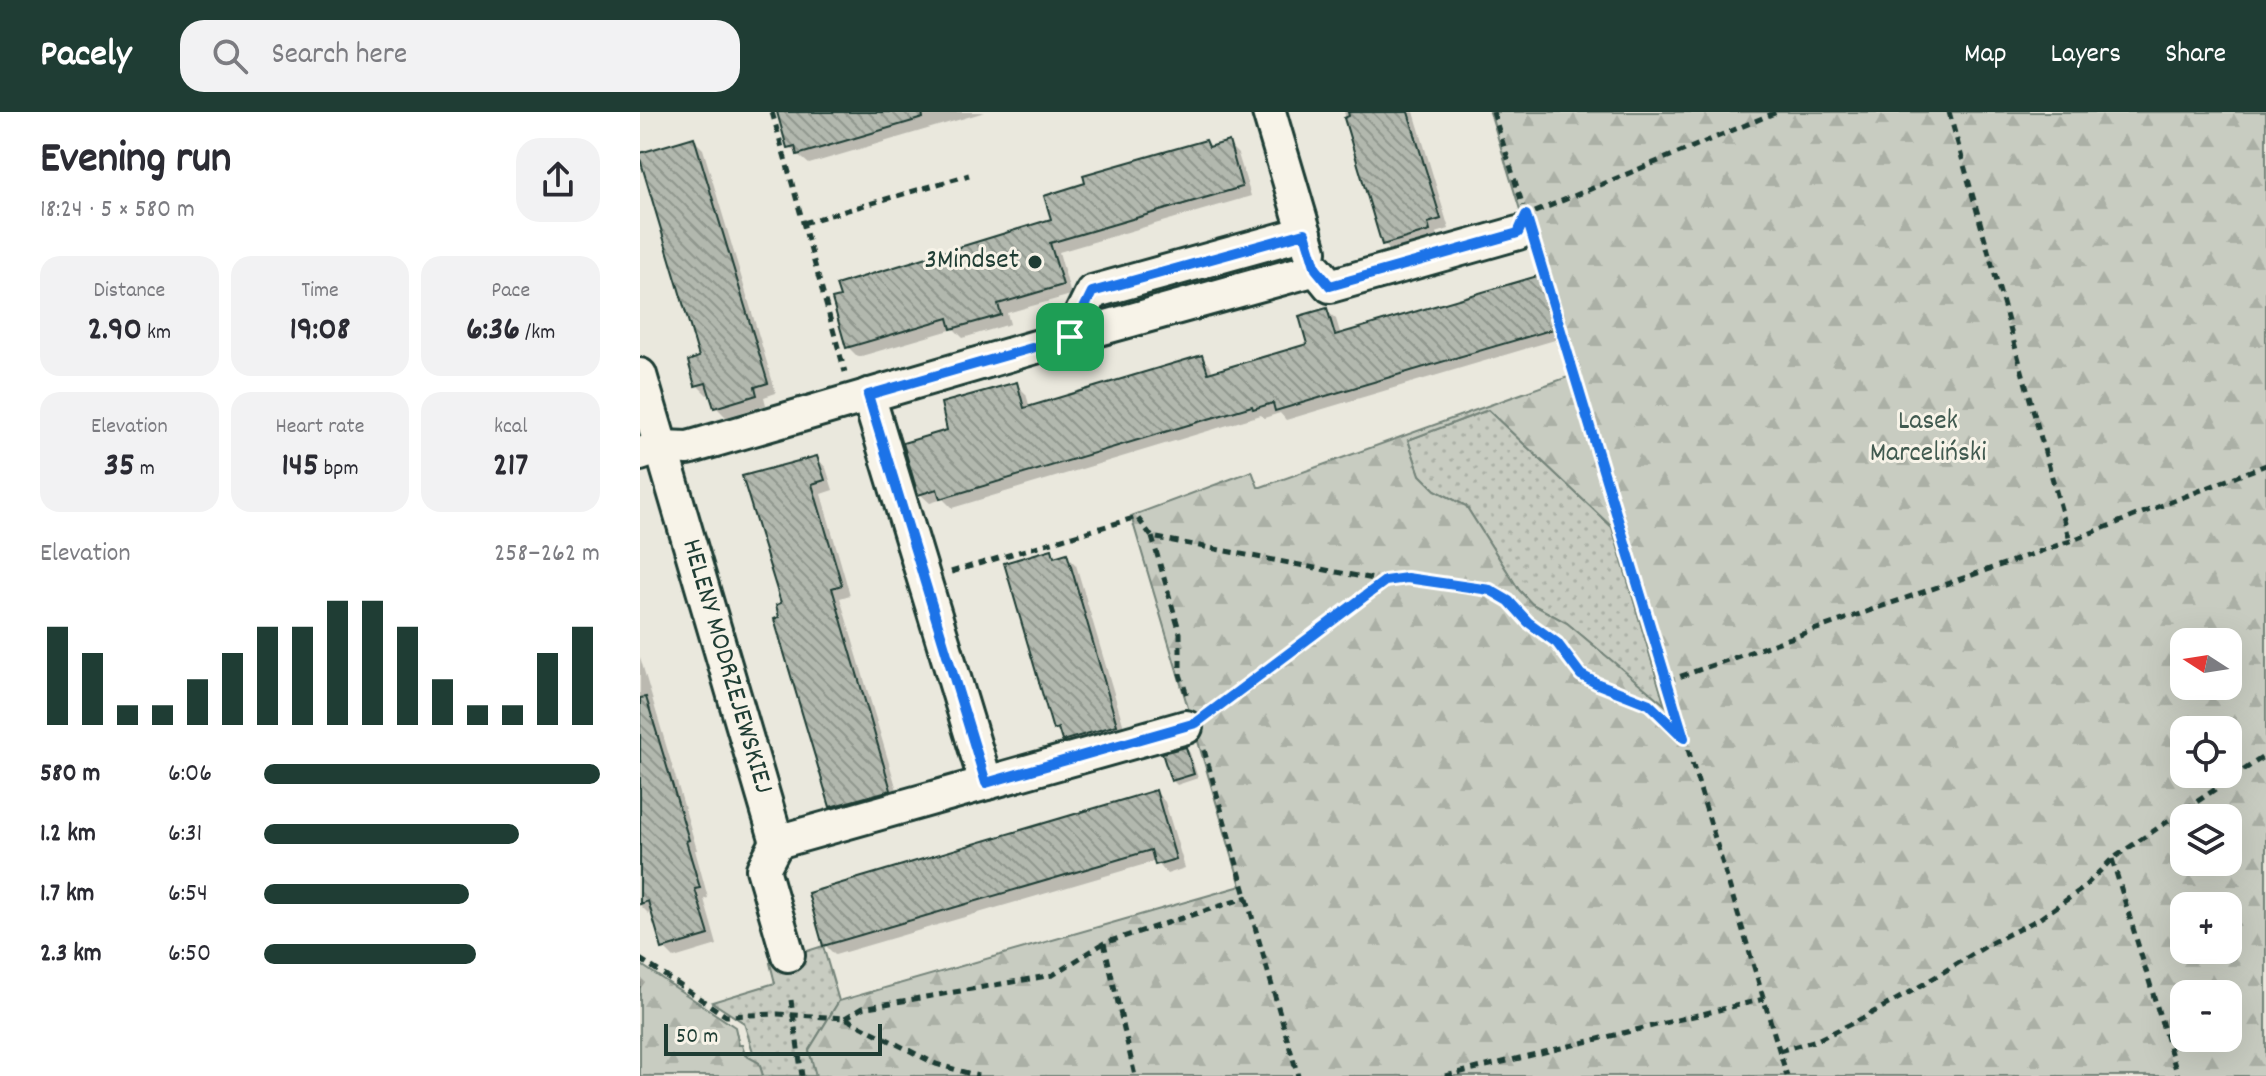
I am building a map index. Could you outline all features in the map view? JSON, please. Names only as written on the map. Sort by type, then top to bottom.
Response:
[{"type":"street","points":[[1269,112],[1316,269],[1330,286],[1526,231]]},
{"type":"street","points":[[1070,337],[1092,292],[1305,233]]},
{"type":"street","points":[[650,450],[688,448],[858,390],[1070,337],[1316,269]]},
{"type":"street","name":"HELENY MODRZEJEWSKIEJ","points":[[640,375],[650,450],[777,842]]},
{"type":"street","points":[[858,390],[925,580],[986,783]]},
{"type":"street","points":[[788,955],[763,869],[777,842],[1191,725]]},
{"type":"path","points":[[772,112],[803,223],[858,390]]},
{"type":"path","points":[[1493,112],[1526,231],[1787,1076]]},
{"type":"path","points":[[1526,231],[1777,112]]},
{"type":"path","points":[[1949,112],[2070,541]]},
{"type":"path","points":[[803,223],[969,175]]},
{"type":"path","points":[[1667,681],[2070,541],[2266,465]]},
{"type":"path","points":[[925,580],[1137,517],[1152,537],[1180,633],[1180,674],[1191,725],[1248,897],[1298,1076]]},
{"type":"path","points":[[1152,537],[1385,581],[1407,578],[1490,590],[1509,601],[1528,622],[1557,643],[1581,675],[1649,704],[1684,738]]},
{"type":"path","points":[[1191,725],[1385,581]]},
{"type":"path","points":[[1779,1051],[1817,1040],[1859,1020],[1991,943],[2039,919],[2082,889],[2112,859],[2266,755]]},
{"type":"path","points":[[2112,859],[2178,1076]]},
{"type":"path","points":[[845,1018],[862,1008],[1053,975],[1104,943],[1248,897]]},
{"type":"path","points":[[1104,943],[1135,1076]]},
{"type":"path","points":[[640,959],[726,1016],[845,1018],[936,1064],[978,1076]]},
{"type":"path","points":[[1445,1076],[1764,999]]},
{"type":"path","points":[[791,1000],[802,1076]]},
{"type":"green space","name":"Lasek Marceliński","points":[[1490,112],[2266,112],[2266,1076],[816,1076],[809,1050],[839,1001],[1241,886],[1131,516],[1252,471],[1258,487],[1571,376]],"holes":[[[1488,410],[1612,527],[1665,705],[1567,623],[1532,604],[1519,590],[1466,506],[1435,490],[1420,475],[1408,440]]]},
{"type":"green space","points":[[1488,410],[1612,527],[1665,706],[1567,623],[1532,604],[1519,590],[1466,506],[1435,490],[1420,475],[1408,440]]},
{"type":"green space","points":[[823,946],[839,1001],[809,1050],[816,1076],[763,1076],[759,1063],[745,1055],[753,1052],[744,1023],[712,1002],[775,983],[770,963]]},
{"type":"green space","points":[[640,964],[735,1027],[739,1045],[742,1045],[745,1055],[759,1063],[763,1076],[640,1076]]},
{"type":"building","points":[[777,112],[922,112],[923,118],[797,155],[795,146],[787,148]]},
{"type":"building","points":[[1348,112],[1408,112],[1441,219],[1428,223],[1430,231],[1382,245],[1344,118],[1349,116]]},
{"type":"building","points":[[694,137],[768,383],[755,387],[757,395],[714,408],[706,383],[695,386],[688,361],[699,357],[640,159],[640,153]]},
{"type":"building","points":[[1206,140],[1209,147],[1229,141],[1242,187],[1050,243],[1063,285],[998,304],[1001,315],[951,329],[948,318],[846,348],[832,299],[840,297],[836,285],[1051,219],[1044,196],[1085,183],[1083,175]]},
{"type":"building","points":[[1541,275],[1557,328],[1275,411],[1273,403],[1253,409],[1252,406],[940,499],[937,489],[918,495],[903,443],[947,430],[941,403],[1017,382],[1024,408],[1202,355],[1208,373],[1307,344],[1299,316],[1327,308],[1335,335]]},
{"type":"building","points":[[817,456],[825,480],[812,484],[842,585],[832,588],[891,790],[830,807],[774,619],[779,617],[776,605],[781,603],[742,476]]},
{"type":"building","points":[[1052,549],[1054,557],[1067,553],[1117,725],[1062,741],[1058,728],[1053,730],[1004,563]]},
{"type":"building","points":[[646,697],[689,840],[686,841],[700,888],[695,889],[709,935],[662,949],[648,901],[640,904],[640,698]]},
{"type":"building","points":[[1186,747],[1194,774],[1171,781],[1162,753]]},
{"type":"building","points":[[1156,790],[1176,859],[1155,865],[1151,850],[823,946],[808,893]]},
{"type":"place","name":"3Mindset","points":[[1035,262]]},
{"type":"route","points":[[1526,215],[1684,738],[1649,704],[1581,675],[1557,643],[1528,622],[1509,601],[1490,590],[1407,578],[1385,581],[1196,723],[986,783],[868,395],[1070,337],[1092,292],[1305,233],[1316,269],[1330,286],[1518,233],[1526,215]]}]
